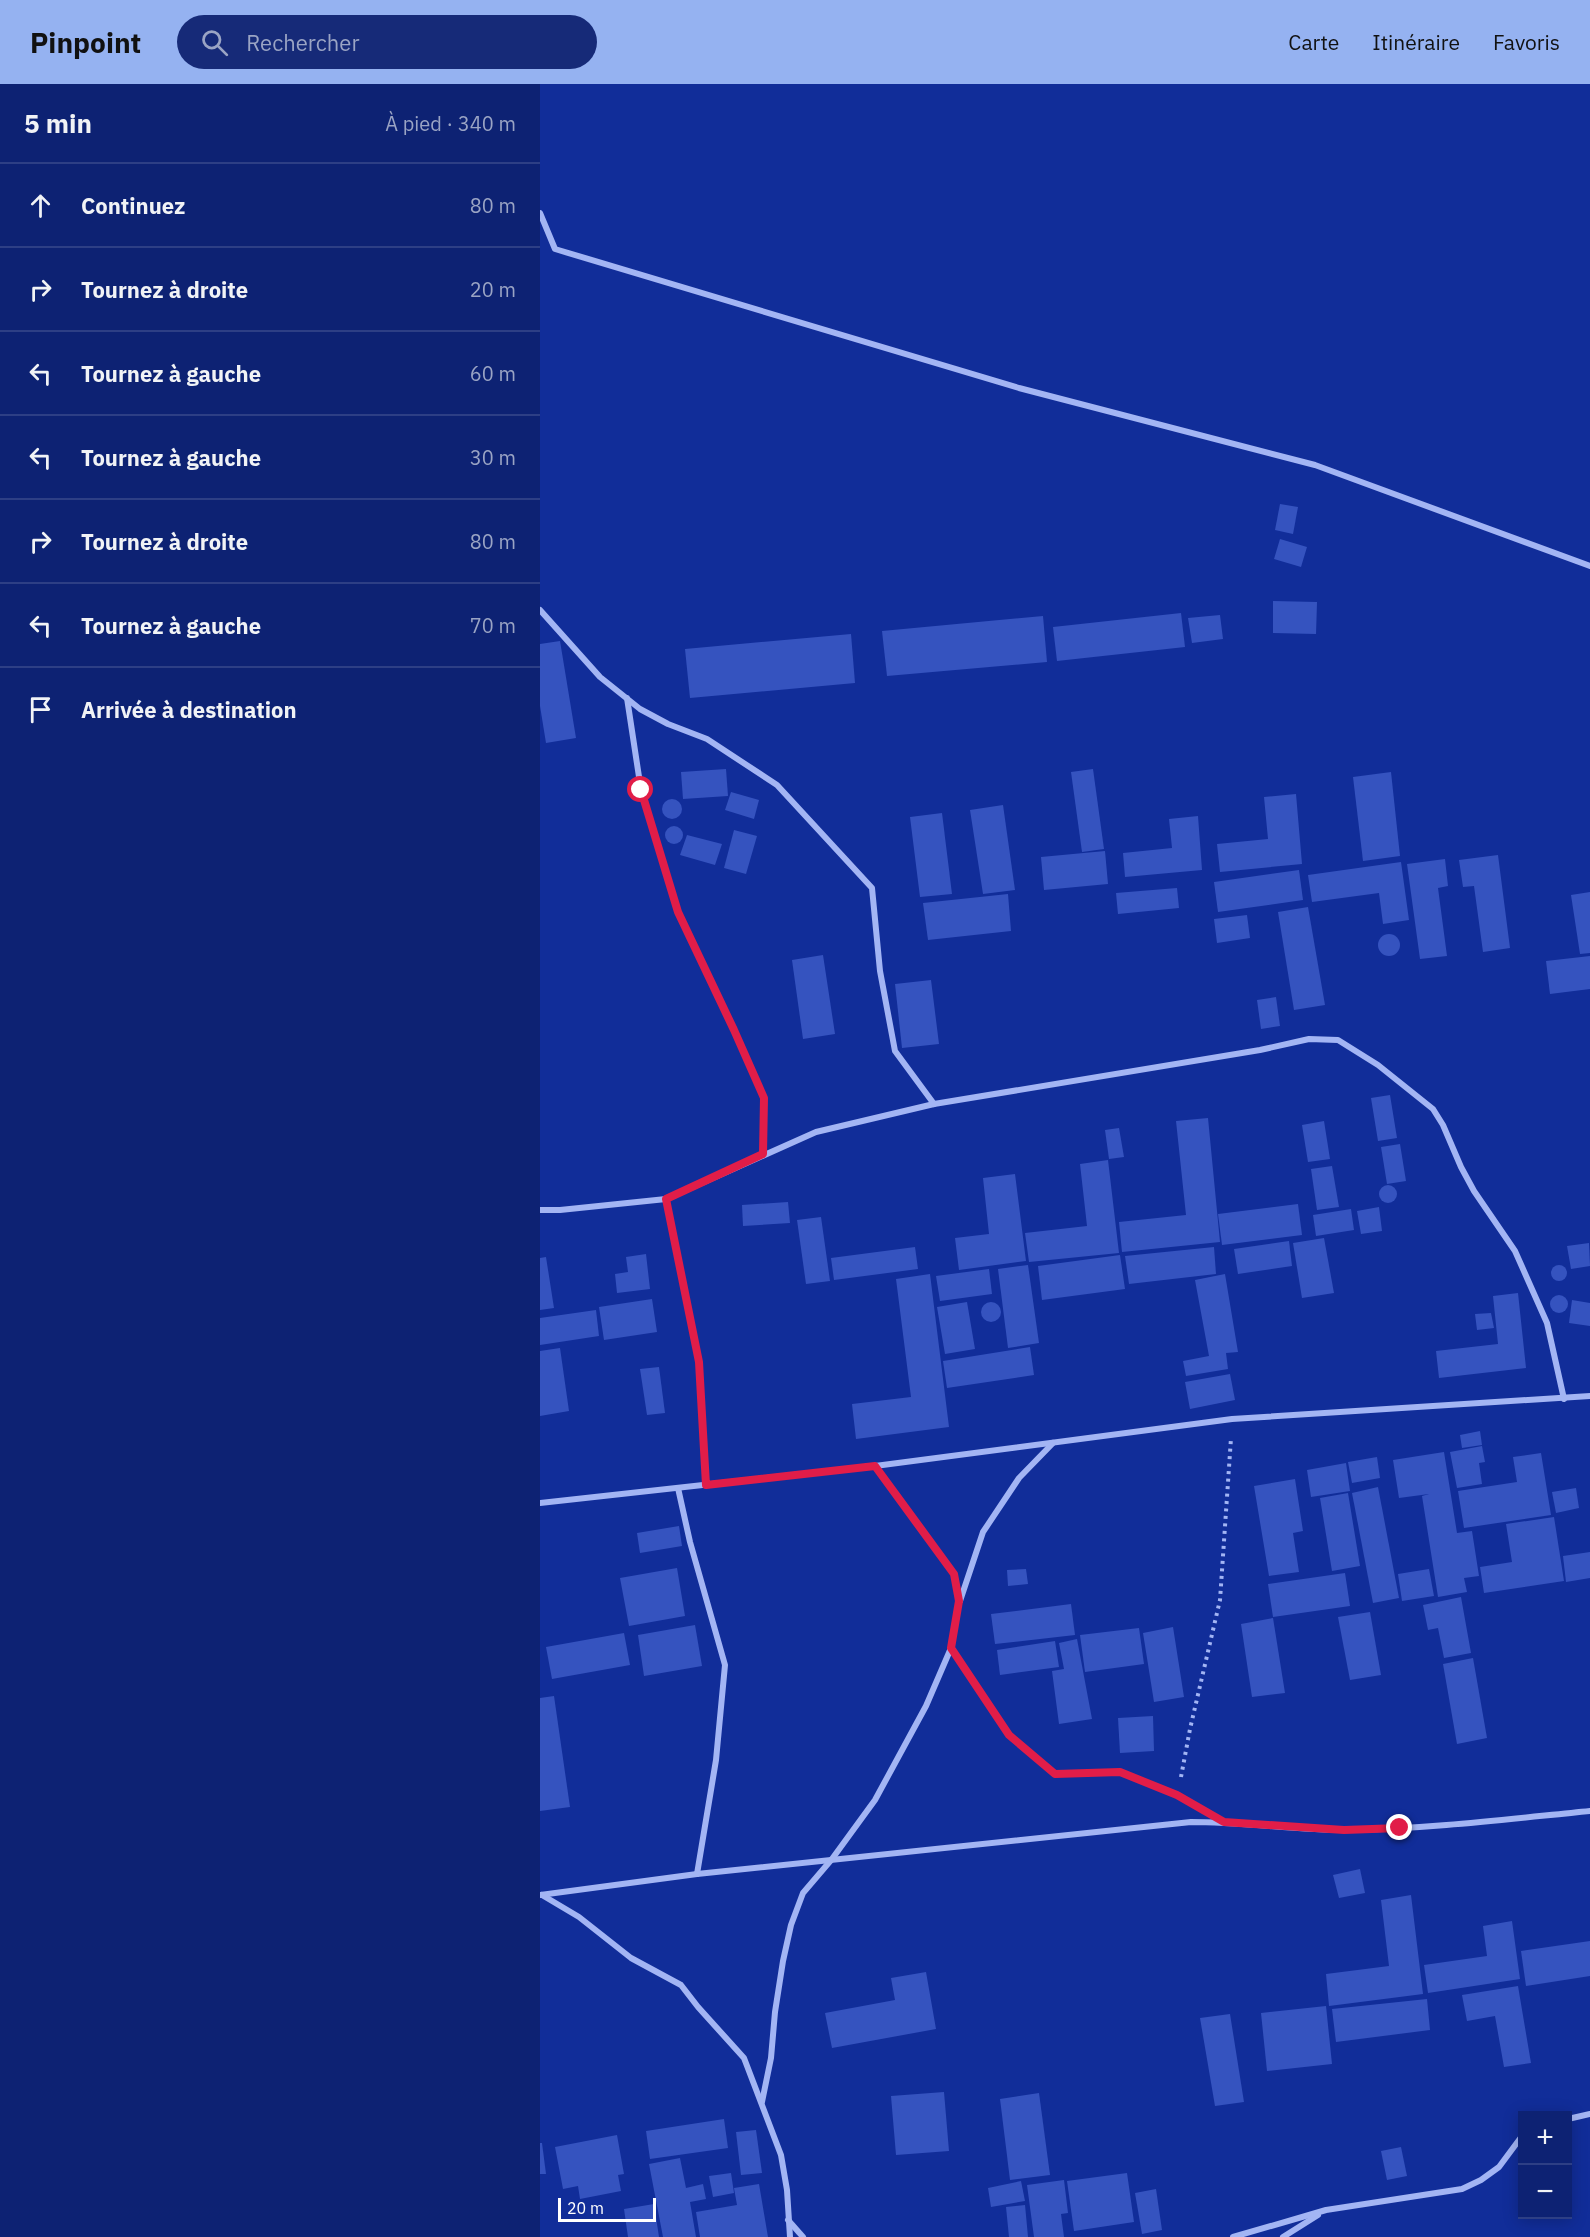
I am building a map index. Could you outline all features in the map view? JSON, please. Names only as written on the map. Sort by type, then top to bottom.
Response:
[{"type":"street","points":[[540,213],[555,249],[1019,388],[1315,465],[1590,566]]},
{"type":"street","points":[[540,610],[600,677],[640,709],[668,724],[707,739],[777,785],[872,888],[880,971],[895,1051],[934,1104]]},
{"type":"street","points":[[627,699],[641,790],[678,912],[764,1098],[763,1154]]},
{"type":"street","points":[[540,1210],[666,1199],[816,1132],[934,1104],[1260,1050],[1310,1039],[1338,1040],[1387,1072],[1433,1109],[1474,1191],[1515,1251],[1547,1323],[1564,1399]]},
{"type":"street","points":[[666,1199],[699,1362],[706,1485]]},
{"type":"street","points":[[540,1503],[875,1466],[1232,1419],[1564,1399],[1590,1395]]},
{"type":"street","points":[[762,2102],[771,2058],[783,1961],[791,1925],[803,1893],[875,1800],[926,1706],[951,1648],[959,1601],[983,1532],[1019,1478],[1053,1443]]},
{"type":"street","points":[[875,1466],[954,1574],[959,1601]]},
{"type":"street","points":[[678,1488],[690,1542],[725,1665],[716,1760],[697,1874]]},
{"type":"street","points":[[951,1648],[1009,1735],[1055,1774],[1120,1772],[1177,1795],[1224,1822]]},
{"type":"street","points":[[541,1895],[697,1874],[1191,1822],[1344,1830],[1454,1825],[1590,1810]]},
{"type":"street","points":[[541,1895],[579,1917],[631,1958],[681,1985],[744,2058],[781,2156],[787,2190],[790,2237]]},
{"type":"street","points":[[1572,2118],[1590,2114]]},
{"type":"street","points":[[1233,2237],[1326,2210],[1462,2188],[1481,2180],[1499,2167],[1518,2141]]},
{"type":"street","points":[[1283,2237],[1326,2210]]},
{"type":"street","points":[[788,2220],[803,2237]]},
{"type":"path","points":[[1177,1795],[1220,1600],[1232,1419]]},
{"type":"building","points":[[1280,504],[1298,507],[1293,534],[1275,530]]},
{"type":"building","points":[[1280,539],[1307,547],[1301,567],[1274,559]]},
{"type":"building","points":[[1273,601],[1317,602],[1316,634],[1273,633]]},
{"type":"building","points":[[1181,613],[1185,647],[1057,661],[1053,627]]},
{"type":"building","points":[[1220,615],[1223,639],[1192,643],[1188,618]]},
{"type":"building","points":[[1043,616],[1047,662],[887,676],[882,631]]},
{"type":"building","points":[[851,634],[855,683],[690,698],[685,649]]},
{"type":"building","points":[[560,641],[576,738],[546,743],[540,706],[540,644]]},
{"type":"building","points":[[726,769],[728,796],[683,799],[681,772]]},
{"type":"building","points":[[1093,769],[1104,849],[1082,852],[1071,772]]},
{"type":"building","points":[[1391,772],[1400,856],[1363,861],[1353,777]]},
{"type":"building","points":[[731,792],[759,800],[754,819],[725,810]]},
{"type":"building","points":[[1296,794],[1302,864],[1220,872],[1217,844],[1268,839],[1264,797]]},
{"type":"building","points":[[668,799],[676,799],[682,805],[682,813],[676,819],[668,819],[662,813],[662,805]]},
{"type":"building","points":[[1003,805],[1015,890],[983,894],[970,810]]},
{"type":"building","points":[[942,813],[952,894],[920,897],[910,817]]},
{"type":"building","points":[[1198,816],[1202,870],[1125,877],[1123,853],[1172,848],[1169,819]]},
{"type":"building","points":[[674,826],[680,829],[683,835],[680,841],[674,844],[668,841],[665,835],[668,829]]},
{"type":"building","points":[[734,830],[757,836],[746,874],[724,868]]},
{"type":"building","points":[[687,835],[722,844],[715,865],[680,855]]},
{"type":"building","points":[[1105,851],[1108,884],[1044,890],[1041,857]]},
{"type":"building","points":[[1498,855],[1510,948],[1483,952],[1474,886],[1463,887],[1459,860]]},
{"type":"building","points":[[1445,859],[1448,886],[1438,888],[1447,956],[1420,959],[1407,864]]},
{"type":"building","points":[[1401,862],[1409,920],[1383,924],[1379,893],[1312,902],[1308,875]]},
{"type":"building","points":[[1299,870],[1303,900],[1218,912],[1214,882]]},
{"type":"building","points":[[1177,888],[1179,908],[1118,914],[1116,893]]},
{"type":"building","points":[[1590,892],[1590,953],[1580,954],[1571,895]]},
{"type":"building","points":[[1008,894],[1011,931],[928,940],[923,903]]},
{"type":"building","points":[[1308,907],[1325,1005],[1294,1010],[1278,912]]},
{"type":"building","points":[[1247,915],[1250,938],[1217,943],[1214,919]]},
{"type":"building","points":[[1389,934],[1397,937],[1400,945],[1397,953],[1389,956],[1381,953],[1378,945],[1381,937]]},
{"type":"building","points":[[823,955],[835,1034],[803,1039],[792,960]]},
{"type":"building","points":[[1590,956],[1590,989],[1550,994],[1546,961]]},
{"type":"building","points":[[931,980],[939,1044],[902,1048],[895,984]]},
{"type":"building","points":[[1276,997],[1280,1026],[1261,1029],[1257,1000]]},
{"type":"building","points":[[1390,1095],[1397,1138],[1378,1141],[1371,1098]]},
{"type":"building","points":[[1208,1118],[1220,1242],[1122,1252],[1119,1222],[1186,1215],[1176,1121]]},
{"type":"building","points":[[1324,1121],[1330,1159],[1308,1162],[1302,1125]]},
{"type":"building","points":[[1119,1128],[1124,1157],[1109,1159],[1105,1130]]},
{"type":"building","points":[[1400,1144],[1406,1181],[1387,1184],[1381,1147]]},
{"type":"building","points":[[1108,1160],[1119,1253],[1029,1262],[1025,1233],[1087,1226],[1080,1164]]},
{"type":"building","points":[[1332,1166],[1339,1207],[1317,1210],[1311,1169]]},
{"type":"building","points":[[1015,1174],[1026,1261],[959,1270],[955,1238],[989,1234],[983,1178]]},
{"type":"building","points":[[1388,1185],[1394,1188],[1397,1194],[1394,1200],[1388,1203],[1382,1200],[1379,1194],[1382,1188]]},
{"type":"building","points":[[788,1202],[790,1223],[743,1226],[742,1205]]},
{"type":"building","points":[[1298,1204],[1302,1235],[1222,1245],[1218,1214]]},
{"type":"building","points":[[1379,1207],[1382,1231],[1361,1234],[1357,1211]]},
{"type":"building","points":[[1351,1209],[1354,1230],[1316,1236],[1313,1215]]},
{"type":"building","points":[[821,1217],[830,1281],[806,1284],[797,1220]]},
{"type":"building","points":[[1324,1238],[1334,1293],[1302,1298],[1293,1243]]},
{"type":"building","points":[[1289,1241],[1292,1266],[1238,1274],[1234,1249]]},
{"type":"building","points":[[1589,1243],[1590,1266],[1571,1269],[1567,1246]]},
{"type":"building","points":[[915,1247],[918,1269],[834,1280],[831,1258]]},
{"type":"building","points":[[1214,1247],[1216,1274],[1129,1284],[1125,1256]]},
{"type":"building","points":[[646,1254],[650,1289],[617,1293],[615,1274],[628,1272],[626,1257]]},
{"type":"building","points":[[1120,1255],[1125,1289],[1042,1300],[1038,1266]]},
{"type":"building","points":[[546,1257],[554,1308],[540,1310],[540,1258]]},
{"type":"building","points":[[1028,1265],[1039,1343],[1008,1348],[998,1269]]},
{"type":"building","points":[[1559,1265],[1565,1267],[1567,1273],[1565,1279],[1559,1281],[1553,1279],[1551,1273],[1553,1267]]},
{"type":"building","points":[[989,1269],[992,1294],[940,1301],[936,1276]]},
{"type":"building","points":[[930,1274],[949,1427],[856,1439],[852,1404],[911,1397],[896,1279]]},
{"type":"building","points":[[1225,1274],[1238,1352],[1226,1353],[1228,1369],[1186,1376],[1183,1361],[1209,1356],[1195,1280]]},
{"type":"building","points":[[1518,1293],[1526,1368],[1439,1378],[1436,1351],[1498,1344],[1493,1296]]},
{"type":"building","points":[[1559,1295],[1565,1298],[1568,1304],[1565,1310],[1559,1313],[1553,1310],[1550,1304],[1553,1298]]},
{"type":"building","points":[[652,1299],[657,1332],[604,1340],[599,1307]]},
{"type":"building","points":[[1572,1300],[1590,1303],[1590,1326],[1569,1323]]},
{"type":"building","points":[[967,1302],[975,1349],[945,1354],[937,1307]]},
{"type":"building","points":[[991,1302],[998,1305],[1001,1312],[998,1319],[991,1322],[984,1319],[981,1312],[984,1305]]},
{"type":"building","points":[[596,1310],[599,1336],[540,1345],[540,1318]]},
{"type":"building","points":[[1491,1313],[1494,1328],[1477,1330],[1475,1314]]},
{"type":"building","points":[[1030,1347],[1034,1375],[947,1388],[943,1361]]},
{"type":"building","points":[[560,1348],[569,1411],[540,1416],[540,1351]]},
{"type":"building","points":[[659,1367],[665,1413],[647,1415],[640,1369]]},
{"type":"building","points":[[1230,1374],[1235,1400],[1190,1409],[1185,1382]]},
{"type":"building","points":[[1480,1431],[1482,1445],[1462,1448],[1460,1435]]},
{"type":"building","points":[[1482,1446],[1485,1462],[1479,1463],[1482,1484],[1457,1488],[1450,1452]]},
{"type":"building","points":[[1444,1452],[1457,1533],[1472,1531],[1479,1576],[1464,1578],[1467,1592],[1438,1597],[1422,1496],[1429,1494],[1399,1498],[1393,1460]]},
{"type":"building","points":[[1541,1453],[1551,1515],[1464,1528],[1458,1491],[1517,1482],[1513,1457]]},
{"type":"building","points":[[1377,1457],[1380,1478],[1352,1483],[1348,1462]]},
{"type":"building","points":[[1346,1463],[1350,1491],[1311,1497],[1307,1470]]},
{"type":"building","points":[[1295,1479],[1303,1531],[1293,1533],[1299,1572],[1269,1576],[1254,1486]]},
{"type":"building","points":[[1378,1487],[1399,1598],[1373,1603],[1352,1493]]},
{"type":"building","points":[[1576,1488],[1579,1508],[1556,1513],[1552,1492]]},
{"type":"building","points":[[1348,1493],[1360,1566],[1332,1571],[1320,1498]]},
{"type":"building","points":[[1554,1517],[1564,1581],[1484,1593],[1480,1567],[1512,1562],[1506,1524]]},
{"type":"building","points":[[679,1526],[682,1546],[640,1553],[637,1533]]},
{"type":"building","points":[[1590,1552],[1590,1578],[1566,1582],[1563,1556]]},
{"type":"building","points":[[677,1568],[685,1616],[629,1626],[620,1578]]},
{"type":"building","points":[[1026,1569],[1028,1584],[1008,1586],[1007,1570]]},
{"type":"building","points":[[1429,1569],[1434,1596],[1402,1601],[1398,1574]]},
{"type":"building","points":[[1345,1573],[1350,1606],[1273,1617],[1268,1584]]},
{"type":"building","points":[[1461,1597],[1471,1653],[1444,1658],[1438,1628],[1428,1630],[1423,1605]]},
{"type":"building","points":[[1071,1604],[1075,1635],[995,1644],[991,1614]]},
{"type":"building","points":[[1370,1612],[1381,1675],[1350,1680],[1338,1617]]},
{"type":"building","points":[[1273,1618],[1285,1693],[1252,1697],[1241,1624]]},
{"type":"building","points":[[695,1625],[702,1666],[644,1676],[638,1635]]},
{"type":"building","points":[[1173,1627],[1184,1697],[1154,1702],[1143,1633]]},
{"type":"building","points":[[1139,1628],[1144,1664],[1085,1672],[1080,1635]]},
{"type":"building","points":[[624,1633],[630,1665],[552,1679],[546,1647]]},
{"type":"building","points":[[1077,1639],[1092,1719],[1059,1724],[1052,1671],[1064,1669],[1059,1643]]},
{"type":"building","points":[[1055,1641],[1059,1667],[1000,1675],[997,1650]]},
{"type":"building","points":[[1473,1658],[1487,1738],[1457,1744],[1443,1664]]},
{"type":"building","points":[[554,1696],[570,1807],[540,1811],[540,1698]]},
{"type":"building","points":[[1153,1716],[1154,1751],[1120,1753],[1118,1718]]},
{"type":"building","points":[[1360,1869],[1365,1893],[1339,1898],[1333,1875]]},
{"type":"building","points":[[1411,1895],[1423,1994],[1329,2006],[1326,1974],[1389,1966],[1381,1900]]},
{"type":"building","points":[[1512,1921],[1520,1979],[1428,1993],[1424,1965],[1487,1956],[1483,1926]]},
{"type":"building","points":[[1590,1941],[1590,1976],[1526,1986],[1521,1951]]},
{"type":"building","points":[[926,1972],[936,2029],[832,2048],[825,2013],[895,2000],[891,1978]]},
{"type":"building","points":[[1518,1986],[1531,2063],[1504,2067],[1495,2016],[1467,2021],[1462,1995]]},
{"type":"building","points":[[1427,1999],[1430,2030],[1336,2042],[1332,2009]]},
{"type":"building","points":[[1326,2006],[1332,2064],[1267,2071],[1261,2013]]},
{"type":"building","points":[[1230,2014],[1244,2102],[1215,2106],[1200,2018]]},
{"type":"building","points":[[944,2092],[949,2151],[896,2155],[891,2096]]},
{"type":"building","points":[[1039,2093],[1050,2175],[1010,2180],[1000,2099]]},
{"type":"building","points":[[724,2119],[728,2148],[650,2159],[646,2131]]},
{"type":"building","points":[[756,2130],[762,2173],[741,2175],[736,2132]]},
{"type":"building","points":[[617,2135],[624,2174],[618,2175],[621,2191],[580,2199],[578,2186],[563,2189],[555,2147]]},
{"type":"building","points":[[540,2143],[542,2143],[546,2174],[540,2174]]},
{"type":"building","points":[[1401,2147],[1407,2176],[1387,2180],[1381,2151]]},
{"type":"building","points":[[680,2158],[686,2188],[703,2184],[706,2199],[690,2202],[696,2237],[663,2237],[649,2164]]},
{"type":"building","points":[[731,2173],[734,2193],[713,2197],[709,2176]]},
{"type":"building","points":[[1127,2173],[1134,2222],[1074,2231],[1067,2181]]},
{"type":"building","points":[[1064,2180],[1068,2213],[1061,2214],[1064,2237],[1034,2237],[1027,2185]]},
{"type":"building","points":[[1021,2181],[1025,2201],[991,2207],[988,2188]]},
{"type":"building","points":[[759,2184],[768,2237],[700,2237],[696,2212],[737,2205],[734,2188]]},
{"type":"building","points":[[1156,2189],[1162,2230],[1142,2234],[1135,2193]]},
{"type":"building","points":[[654,2204],[659,2237],[628,2237],[624,2209]]},
{"type":"building","points":[[1025,2205],[1028,2237],[1009,2237],[1006,2207]]},
{"type":"route","points":[[641,790],[678,912],[764,1098],[763,1154],[666,1199],[699,1362],[706,1485],[875,1466],[954,1574],[959,1601],[951,1648],[1009,1735],[1055,1774],[1120,1772],[1177,1795],[1224,1822],[1344,1830],[1400,1828]]}]
